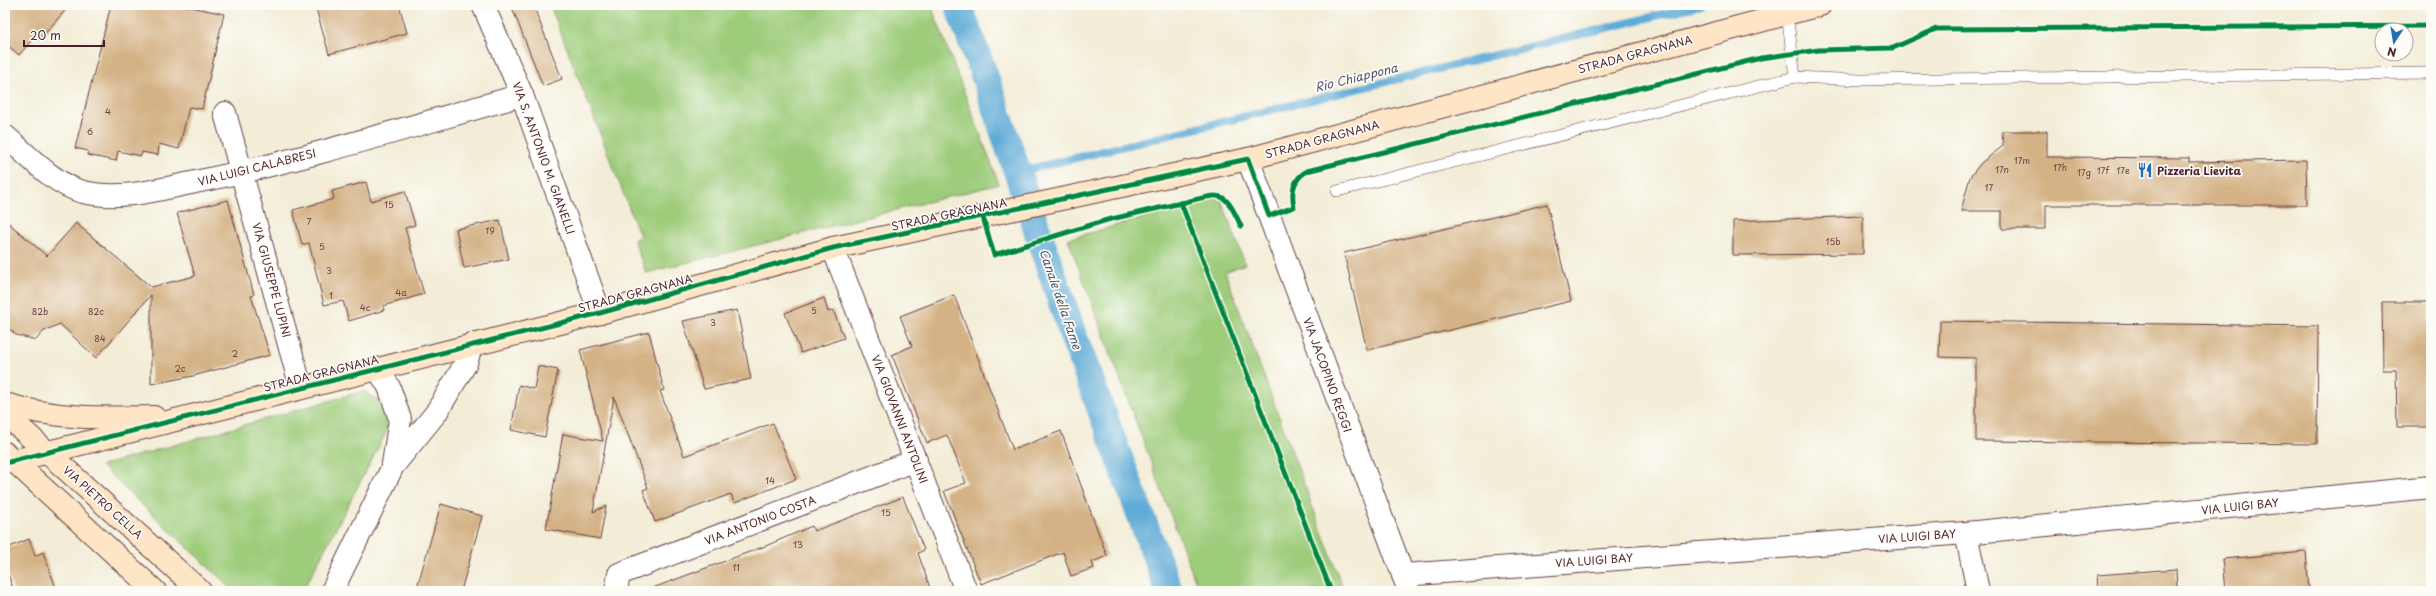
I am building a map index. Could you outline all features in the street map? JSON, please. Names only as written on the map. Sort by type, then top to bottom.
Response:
[{"type":"street","name":"VIA S. ANTONIO M. GIANELLI","points":[[483,5],[522,95],[600,313]]},
{"type":"street","name":"STRADA GRAGNANA","points":[[20,457],[191,416],[600,313],[833,248],[1007,212],[1055,200],[1248,159],[1820,5]]},
{"type":"street","name":"VIA LUIGI CALABRESI","points":[[5,136],[60,182],[82,191],[107,196],[134,194],[243,172],[522,95]]},
{"type":"street","name":"VIA GIUSEPPE LUPINI","points":[[225,113],[243,172],[301,388]]},
{"type":"street","name":"VIA JACOPINO REGGI","points":[[1248,159],[1406,583]]},
{"type":"street","name":"VIA GIOVANNI ANTOLINI","points":[[833,248],[966,591]]},
{"type":"street","points":[[332,591],[393,466],[436,412],[466,363],[472,344]]},
{"type":"street","points":[[378,369],[389,387],[400,419],[393,466]]},
{"type":"street","points":[[5,404],[52,416],[100,418],[191,416]]},
{"type":"street","name":"VIA PIETRO CELLA","points":[[5,414],[20,457],[154,591]]},
{"type":"street","name":"VIA PIETRO CELLA","points":[[20,457],[200,591]]},
{"type":"street","name":"VIA ANTONIO COSTA","points":[[616,591],[619,574],[916,460]]},
{"type":"street","name":"VIA LUIGI BAY","points":[[1406,583],[1966,533],[2431,487]]},
{"type":"street","points":[[1966,533],[1978,591]]},
{"type":"lane","points":[[1787,13],[1795,77]]},
{"type":"lane","points":[[1337,191],[1795,77],[1860,80],[2431,73]]},
{"type":"green space","points":[[550,5],[931,5],[999,184],[646,273],[634,240],[640,236]]},
{"type":"green space","points":[[1220,196],[1245,264],[1225,272],[1344,591],[1199,591],[1068,239]]},
{"type":"green space","points":[[363,391],[383,404],[388,429],[303,591],[234,591],[101,466]]},
{"type":"building","points":[[5,5],[70,5],[40,39],[36,35],[19,55],[5,43]]},
{"type":"building","points":[[111,5],[182,5],[224,14],[202,109],[189,107],[179,149],[159,144],[158,155],[142,152],[141,156],[118,151],[116,161],[87,155],[88,151],[75,148]]},
{"type":"building","points":[[315,5],[399,5],[407,33],[329,54]]},
{"type":"building","points":[[511,5],[533,5],[562,79],[543,86]]},
{"type":"building","points":[[2002,131],[2047,131],[2047,157],[2189,158],[2189,162],[2306,160],[2307,205],[2046,205],[2046,229],[2002,229],[2002,211],[1961,211],[1970,177],[1981,163],[2003,146]]},
{"type":"building","points":[[366,182],[371,201],[405,191],[415,225],[405,228],[424,294],[383,306],[384,310],[349,321],[343,301],[324,305],[309,243],[302,245],[293,210],[334,199],[332,191]]},
{"type":"building","points":[[228,200],[254,295],[251,296],[270,355],[193,376],[151,384],[151,295],[96,358],[60,324],[44,331],[36,340],[16,335],[5,325],[5,220],[47,256],[76,223],[151,287],[195,276],[177,213]]},
{"type":"building","points":[[1547,204],[1571,301],[1367,350],[1344,253]]},
{"type":"building","points":[[1863,216],[1863,254],[1733,255],[1733,221]]},
{"type":"building","points":[[500,220],[509,259],[464,268],[456,229]]},
{"type":"building","points":[[954,295],[1013,450],[1061,431],[1107,556],[1092,562],[1094,568],[1071,576],[1063,552],[981,584],[944,491],[966,483],[947,435],[927,443],[892,355],[912,346],[900,316]]},
{"type":"building","points":[[824,298],[828,312],[833,310],[844,338],[801,353],[785,313]]},
{"type":"building","points":[[2382,302],[2431,302],[2431,427],[2397,427],[2396,370],[2383,370]]},
{"type":"building","points":[[737,310],[751,379],[704,389],[683,321]]},
{"type":"building","points":[[1940,321],[2318,326],[2317,444],[1976,441],[1976,358],[1939,357]]},
{"type":"building","points":[[649,332],[664,390],[660,391],[684,456],[773,423],[796,479],[734,503],[731,494],[655,522],[643,490],[648,488],[614,397],[593,512],[606,506],[600,539],[546,529],[563,434],[603,441],[580,350]]},
{"type":"building","points":[[538,366],[558,370],[545,437],[511,430],[519,385],[534,389]]},
{"type":"building","points":[[903,497],[924,550],[918,553],[931,591],[650,591],[650,589],[768,545],[812,526],[814,531]]},
{"type":"building","points":[[441,504],[482,516],[461,591],[416,591]]},
{"type":"building","points":[[29,539],[35,556],[43,552],[57,591],[14,591],[5,567],[5,549]]},
{"type":"building","points":[[2306,552],[2309,591],[2225,591],[2222,559]]},
{"type":"building","points":[[2176,569],[2177,591],[2098,591],[2097,575]]},
{"type":"waterway","name":"Canale della Fame","points":[[958,5],[984,74],[1073,335],[1169,591]]},
{"type":"waterway","name":"Rio Chiappona","points":[[1018,172],[1700,5]]},
{"type":"cycle path","points":[[5,463],[600,313],[833,248],[1248,159],[1269,216],[1294,207],[1294,187],[1302,174],[1307,171],[1761,58],[1819,50],[1893,48],[1936,29],[2431,26]]},
{"type":"cycle path","points":[[1181,203],[1205,197],[1219,196],[1225,199],[1230,205],[1241,226]]},
{"type":"cycle path","points":[[983,217],[994,255],[1107,220],[1181,203],[1331,591]]},
{"type":"place","name":"Pizzeria Lievita","points":[[2145,170]]}]
